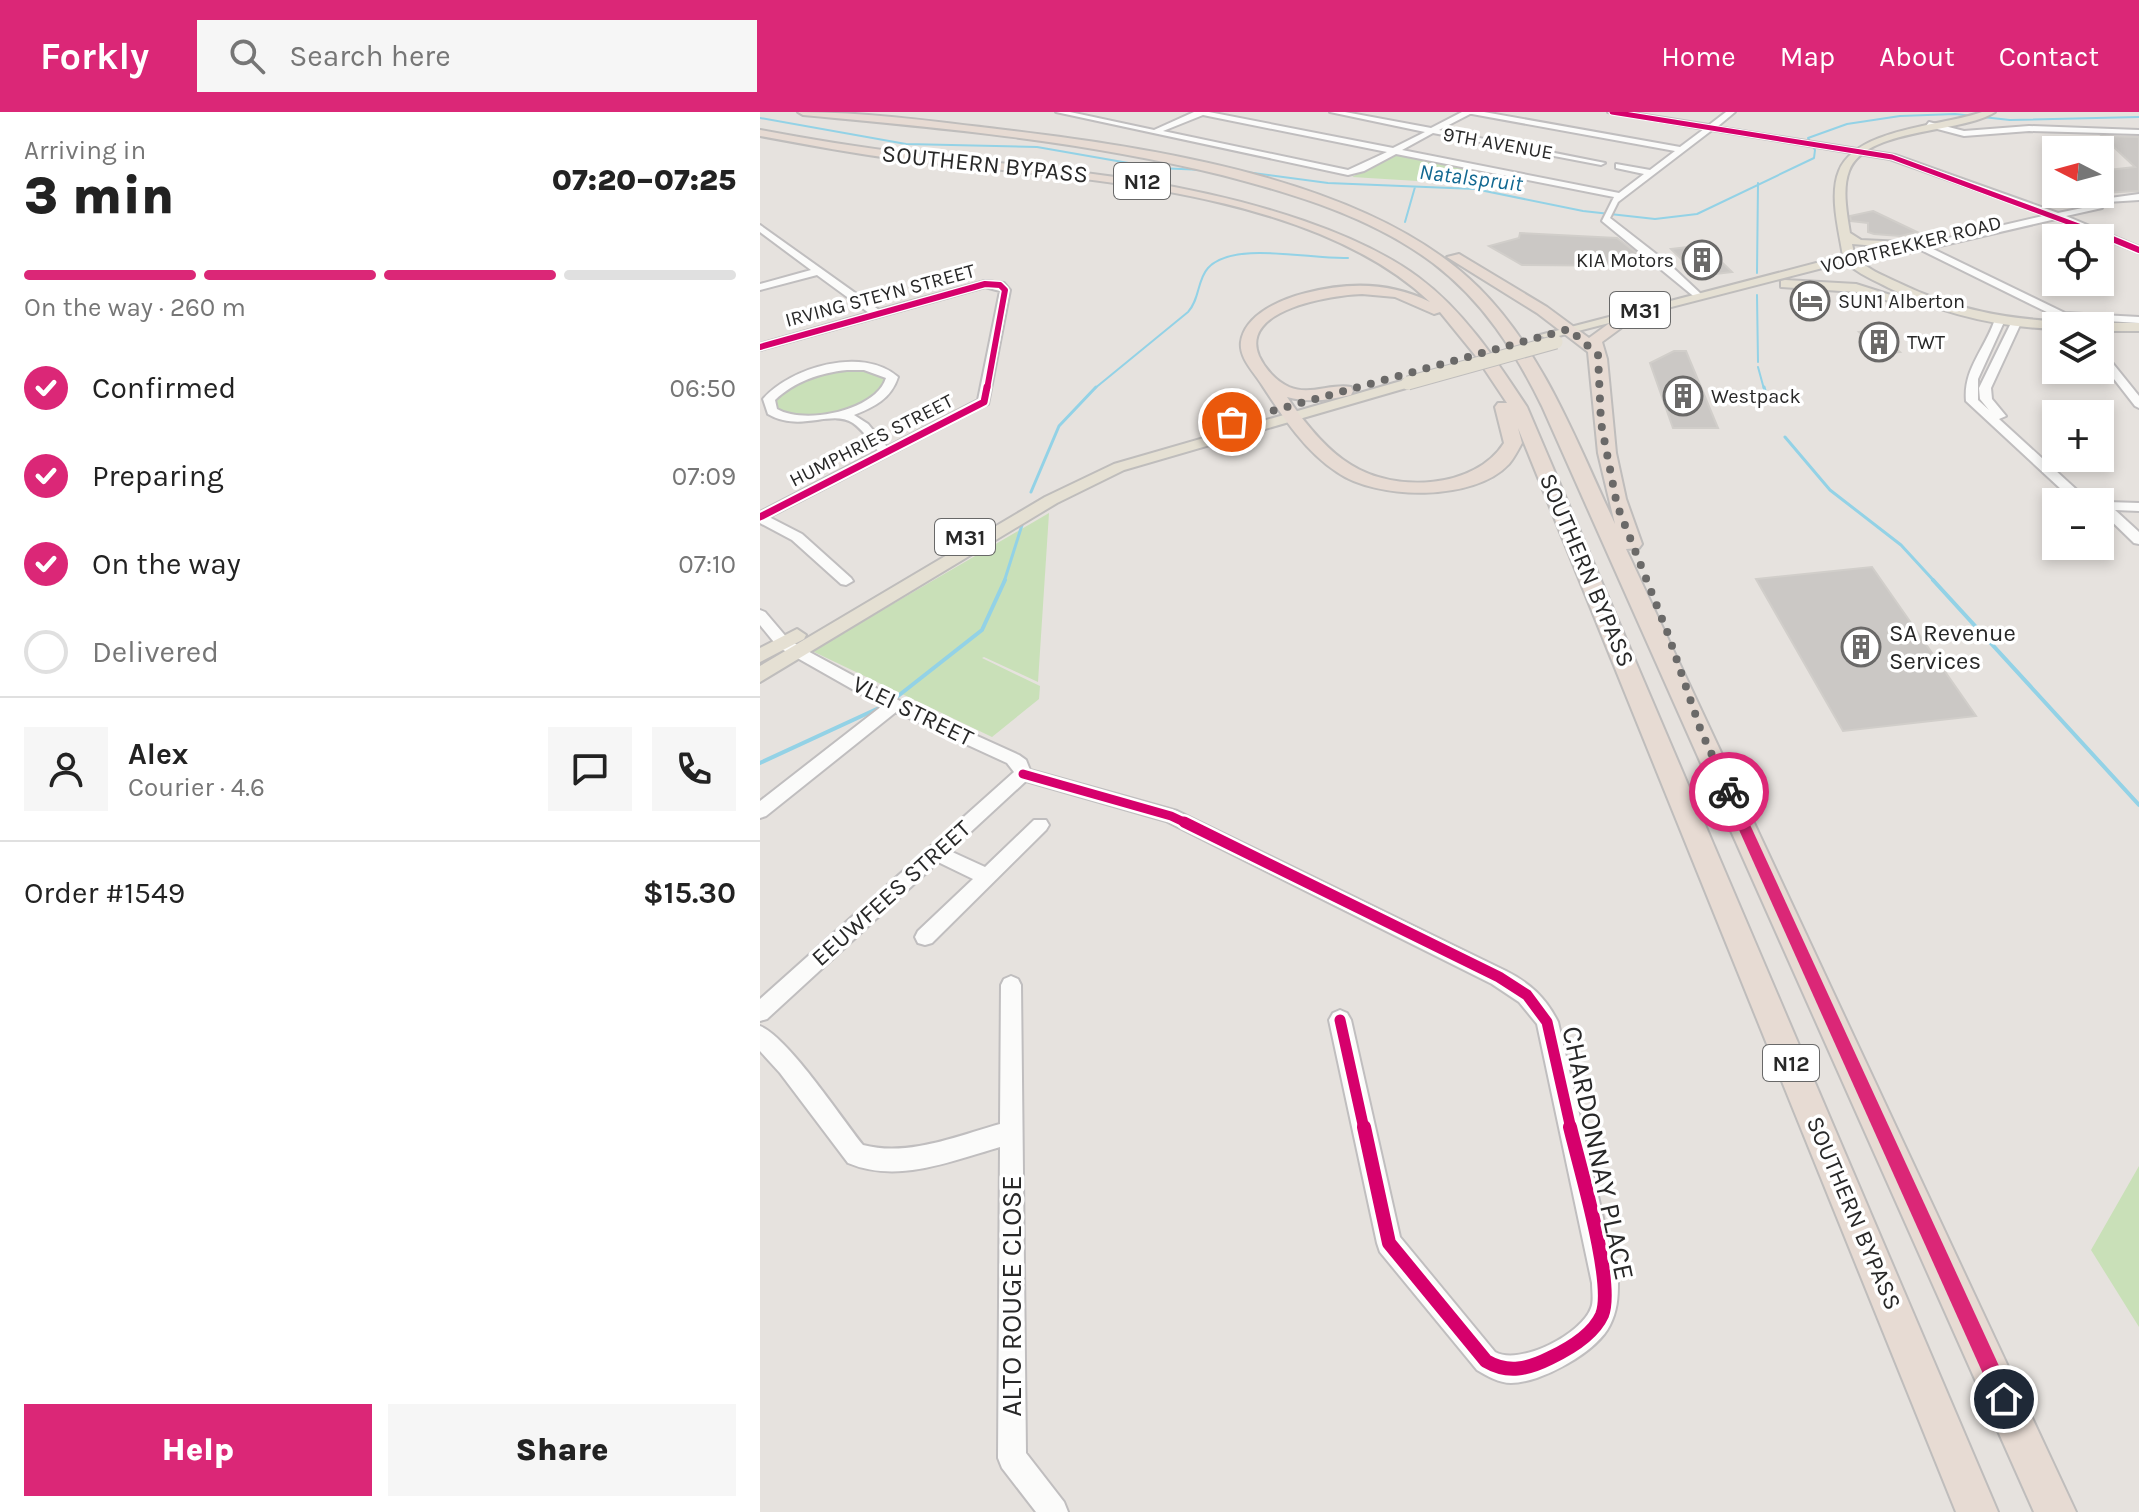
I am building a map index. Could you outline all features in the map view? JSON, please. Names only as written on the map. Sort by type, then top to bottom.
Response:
[{"type":"highway","name":"SOUTHERN BYPASS","points":[[803,112],[989,130],[1175,160],[1269,183],[1326,202],[1374,223],[1437,259],[1468,285],[1500,319],[1534,372],[1551,406],[2055,1512]]},
{"type":"highway","name":"SOUTHERN BYPASS","points":[[760,133],[887,154],[1127,179],[1230,200],[1289,218],[1368,252],[1421,285],[1461,327],[1479,348],[1518,407],[1977,1512]]},
{"type":"highway","points":[[1326,202],[1376,217],[1425,241],[1577,330],[1595,350]]},
{"type":"highway","points":[[1461,327],[1420,301],[1393,292],[1362,289],[1318,295],[1277,309],[1266,316],[1251,334],[1248,349],[1288,412],[1337,464],[1367,480],[1420,488],[1477,477],[1504,461],[1513,443],[1508,416],[1479,348]]},
{"type":"highway","points":[[1616,325],[1596,336],[1594,341],[1599,359],[1601,423],[1617,505],[1668,634],[1701,731]]},
{"type":"highway","points":[[1267,379],[1290,395],[1314,397],[1345,391]]},
{"type":"main road","points":[[1831,168],[1853,151],[1974,112]]},
{"type":"main road","points":[[1933,125],[1964,121],[1991,112]]},
{"type":"main road","points":[[1845,262],[1843,171],[1853,151]]},
{"type":"main road","points":[[1769,279],[1816,260],[1831,236],[1829,184]]},
{"type":"main road","points":[[1845,234],[1858,243],[1913,245]]},
{"type":"main road","points":[[1831,236],[1838,237],[1845,262],[1932,312]]},
{"type":"main road","points":[[1845,262],[1939,308],[1998,326]]},
{"type":"main road","name":"VOORTREKKER ROAD","points":[[1577,330],[1616,325],[1734,288],[1845,262]]},
{"type":"main road","points":[[1769,279],[1856,288],[1983,330],[1991,343]]},
{"type":"main road","name":"VOORTREKKER ROAD","points":[[760,675],[790,648],[1084,482],[1137,460],[1288,412],[1699,295],[1734,288]]},
{"type":"main road","points":[[1954,320],[2042,332]]},
{"type":"main road","points":[[2013,328],[2042,325]]},
{"type":"main road","points":[[2114,327],[2139,327]]},
{"type":"main road","points":[[2114,334],[2139,335]]},
{"type":"main road","name":"VOORTREKKER ROAD","points":[[1288,412],[1345,391],[1406,379]]},
{"type":"main road","name":"VOORTREKKER ROAD","points":[[760,656],[790,648]]},
{"type":"street","points":[[1060,112],[1353,172],[1470,112],[1681,150]]},
{"type":"street","points":[[1155,132],[1201,112],[1621,196]]},
{"type":"street","name":"9TH AVENUE","points":[[1334,112],[1395,124],[1420,126],[1447,123]]},
{"type":"street","points":[[1612,112],[1853,151],[1908,164],[2139,250]]},
{"type":"street","points":[[1699,295],[1605,219],[1609,206],[1731,112]]},
{"type":"street","points":[[1892,112],[1904,112]]},
{"type":"street","points":[[1720,121],[1727,128],[1744,133]]},
{"type":"street","points":[[1933,125],[1969,136],[2016,129],[2139,132]]},
{"type":"street","name":"9TH AVENUE","points":[[1420,126],[1432,131],[1601,163]]},
{"type":"street","points":[[1710,129],[1800,143]]},
{"type":"street","points":[[1619,166],[1652,173]]},
{"type":"street","name":"VOORTREKKER ROAD","points":[[2114,199],[2139,197]]},
{"type":"street","name":"VOORTREKKER ROAD","points":[[2051,215],[2065,208]]},
{"type":"street","name":"VOORTREKKER ROAD","points":[[1845,262],[2074,208]]},
{"type":"street","points":[[760,228],[877,314]]},
{"type":"street","points":[[1913,245],[2051,312]]},
{"type":"street","name":"VOORTREKKER ROAD","points":[[1845,262],[1913,245]]},
{"type":"street","points":[[760,287],[820,271]]},
{"type":"street","name":"IRVING STEYN STREET","points":[[760,347],[985,284],[1000,285],[1004,292]]},
{"type":"street","name":"HUMPHRIES STREET","points":[[760,518],[986,400],[1004,292]]},
{"type":"street","points":[[2114,321],[2139,320]]},
{"type":"street","points":[[1998,326],[1970,377],[1972,401],[2068,488]]},
{"type":"street","points":[[2013,328],[1987,381],[1986,399],[2079,488]]},
{"type":"street","points":[[838,367],[874,367],[892,377],[888,391],[856,414],[787,419],[772,411],[769,399],[783,386],[838,367]]},
{"type":"street","points":[[2114,372],[2139,404]]},
{"type":"street","points":[[856,414],[886,453]]},
{"type":"street","points":[[2114,507],[2139,507]]},
{"type":"street","points":[[760,518],[797,537],[846,581]]},
{"type":"street","points":[[2114,519],[2139,540]]},
{"type":"street","points":[[2114,523],[2139,551]]},
{"type":"street","points":[[760,615],[790,648]]},
{"type":"street","name":"VLEI STREET","points":[[790,648],[894,705],[1013,759],[1020,764],[1023,774]]},
{"type":"street","points":[[760,811],[894,705]]},
{"type":"street","name":"EEUWFEES STREET","points":[[760,1012],[1023,774]]},
{"type":"street","name":"CHARDONNAY PLACE","points":[[1023,774],[1171,816],[1478,967],[1532,998],[1547,1022],[1605,1283],[1603,1312],[1589,1334],[1533,1366],[1510,1370],[1497,1368],[1486,1361],[1389,1243],[1340,1020]]},
{"type":"street","points":[[925,937],[1040,825]]},
{"type":"street","points":[[936,853],[987,877]]},
{"type":"street","name":"ALTO ROUGE CLOSE","points":[[1011,985],[1012,1458],[1054,1512]]},
{"type":"street","points":[[760,1036],[788,1066],[856,1155],[869,1160],[902,1160],[1009,1133]]},
{"type":"green space","points":[[1397,153],[1475,169],[1450,183],[1352,177]]},
{"type":"green space","points":[[857,367],[880,370],[889,382],[872,399],[855,408],[804,418],[782,412],[774,404],[780,394],[798,381]]},
{"type":"green space","points":[[1049,513],[1038,682],[982,658],[1040,686],[1039,699],[992,737],[812,651]]},
{"type":"green space","points":[[2139,1166],[2139,1327],[2091,1250]]},
{"type":"building","points":[[2114,136],[2139,137],[2139,191],[2114,192],[2114,169],[2135,167],[2114,147]]},
{"type":"building","points":[[1873,211],[1917,232],[1900,236],[1874,234],[1868,232],[1868,223],[1851,221],[1850,216]]},
{"type":"building","points":[[1520,233],[1617,238],[1642,257],[1643,266],[1522,265],[1489,246],[1519,238]]},
{"type":"building","name":"KIA Motors","points":[[1704,245],[1732,272],[1699,276],[1671,249]]},
{"type":"building","name":"TWT","points":[[1875,330],[1900,352],[1883,354],[1859,332]]},
{"type":"building","name":"Westpack","points":[[1674,351],[1686,351],[1718,428],[1673,428],[1650,363]]},
{"type":"building","name":"SA Revenue Services","points":[[1872,567],[1976,716],[1843,731],[1756,579]]},
{"type":"waterway","name":"Natalspruit","points":[[1758,185],[1814,158],[1815,150],[1808,138],[1847,124],[1900,116],[1955,114],[2010,120],[2139,117]]},
{"type":"waterway","name":"Natalspruit","points":[[760,118],[906,144],[1037,147],[1157,168],[1205,170]]},
{"type":"waterway","name":"Natalspruit","points":[[1238,171],[1328,183],[1475,189],[1583,211],[1655,219],[1697,214],[1758,185]]},
{"type":"waterway","points":[[1757,273],[1758,185]]},
{"type":"waterway","points":[[1405,222],[1415,187]]},
{"type":"waterway","points":[[1094,389],[1188,312],[1204,273],[1220,260],[1254,253],[1348,258]]},
{"type":"waterway","points":[[1757,295],[1758,362]]},
{"type":"waterway","points":[[1758,367],[1764,389]]},
{"type":"waterway","points":[[1764,387],[1768,401]]},
{"type":"waterway","points":[[1031,492],[1059,426],[1094,389]]},
{"type":"waterway","points":[[1785,437],[1830,490],[1901,545],[1935,582]]},
{"type":"waterway","points":[[1004,582],[1022,525]]},
{"type":"waterway","points":[[898,696],[982,630],[1005,580]]},
{"type":"waterway","points":[[1933,580],[2139,805]]},
{"type":"waterway","points":[[760,763],[879,708]]},
{"type":"cycle path","points":[[1612,112],[1892,157],[2055,215],[2139,250]]},
{"type":"cycle path","points":[[760,347],[985,284],[1000,285],[1005,290],[984,402],[760,517]]},
{"type":"cycle path","points":[[1023,774],[1171,816],[1499,977],[1527,995],[1547,1022],[1605,1283],[1605,1302],[1600,1319],[1573,1345],[1532,1366],[1509,1370],[1494,1366],[1486,1361],[1389,1243],[1340,1020]]},
{"type":"way so far","points":[[1232,422],[1569,329],[1598,355],[1601,423],[1617,505],[1668,634],[1701,731],[1729,792]]},
{"type":"place","name":"KIA Motors","points":[[1702,260]]},
{"type":"place","name":"SUN1 Alberton","points":[[1810,301]]},
{"type":"place","name":"TWT","points":[[1879,342]]},
{"type":"place","name":"Westpack","points":[[1683,396]]},
{"type":"place","name":"SA Revenue Services","points":[[1861,647]]},
{"type":"route","points":[[1729,792],[2004,1399]]}]
